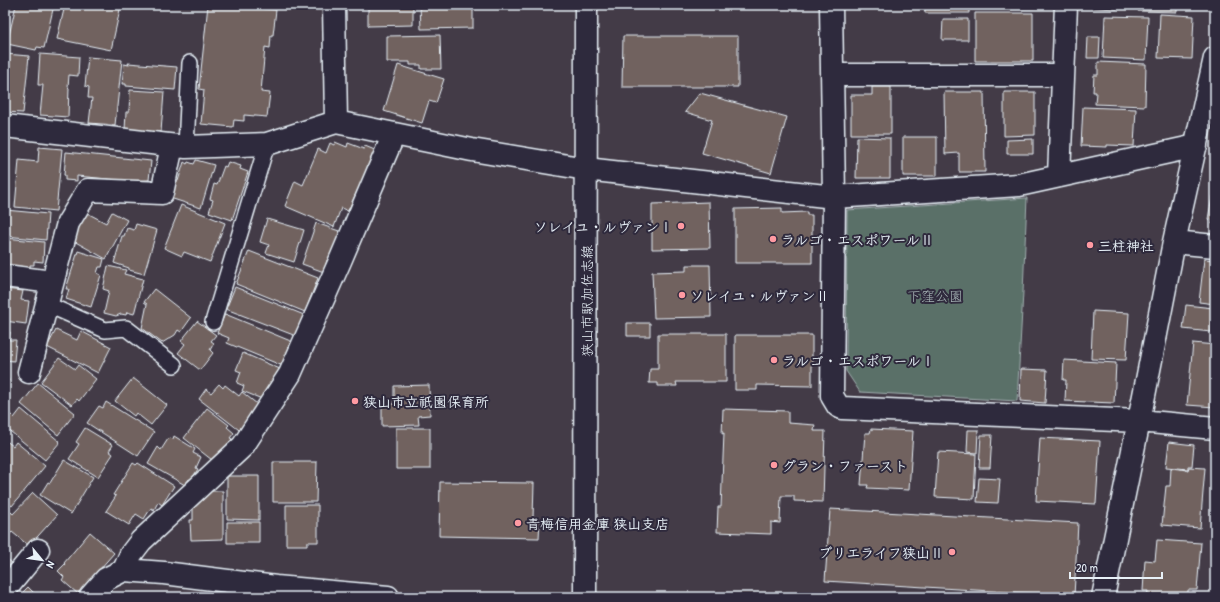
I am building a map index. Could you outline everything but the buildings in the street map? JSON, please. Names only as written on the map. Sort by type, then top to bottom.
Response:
[{"type":"street","points":[[334,5],[336,122]]},
{"type":"street","name":"狭山市駅加佐志線","points":[[585,597],[586,5]]},
{"type":"street","points":[[831,5],[834,197],[832,396],[838,406],[850,408],[1139,421],[1215,428]]},
{"type":"street","points":[[1059,176],[1066,5]]},
{"type":"street","points":[[1103,597],[1174,242],[1215,58]]},
{"type":"street","points":[[832,75],[1063,75]]},
{"type":"street","points":[[5,126],[179,147],[266,144],[336,122],[472,150],[586,169],[834,197],[1019,186],[1196,146]]},
{"type":"street","points":[[124,570],[131,554],[141,541],[243,446],[290,374],[394,134]]},
{"type":"street","points":[[29,372],[68,223],[88,190],[162,194],[179,147]]},
{"type":"street","points":[[1174,242],[1215,246]]},
{"type":"street","points":[[5,276],[52,282]]},
{"type":"street","points":[[5,590],[38,550]]},
{"type":"street","points":[[90,597],[106,579],[124,570],[164,573],[276,587],[388,597]]},
{"type":"lane","points":[[179,147],[190,63]]},
{"type":"lane","points":[[213,322],[266,144]]},
{"type":"lane","points":[[46,304],[106,330],[126,328],[174,365]]},
{"type":"green space","name":"下窪公園","points":[[1027,198],[1017,401],[860,392],[846,371],[847,210]]},
{"type":"place","name":"ソレイユ・ルヴァンⅠ","points":[[681,226]]},
{"type":"place","name":"ラルゴ・エスポワールⅡ","points":[[773,239]]},
{"type":"place","name":"三柱神社","points":[[1090,245]]},
{"type":"place","name":"ソレイユ・ルヴァンⅡ","points":[[682,295]]},
{"type":"place","name":"ラルゴ・エスポワールⅠ","points":[[774,360]]},
{"type":"place","name":"狭山市立祇園保育所","points":[[355,401]]},
{"type":"place","name":"グラン・ファースト","points":[[774,465]]},
{"type":"place","name":"青梅信用金庫 狭山支店","points":[[518,523]]},
{"type":"place","name":"ブリエライフ狭山Ⅱ","points":[[952,552]]}]
